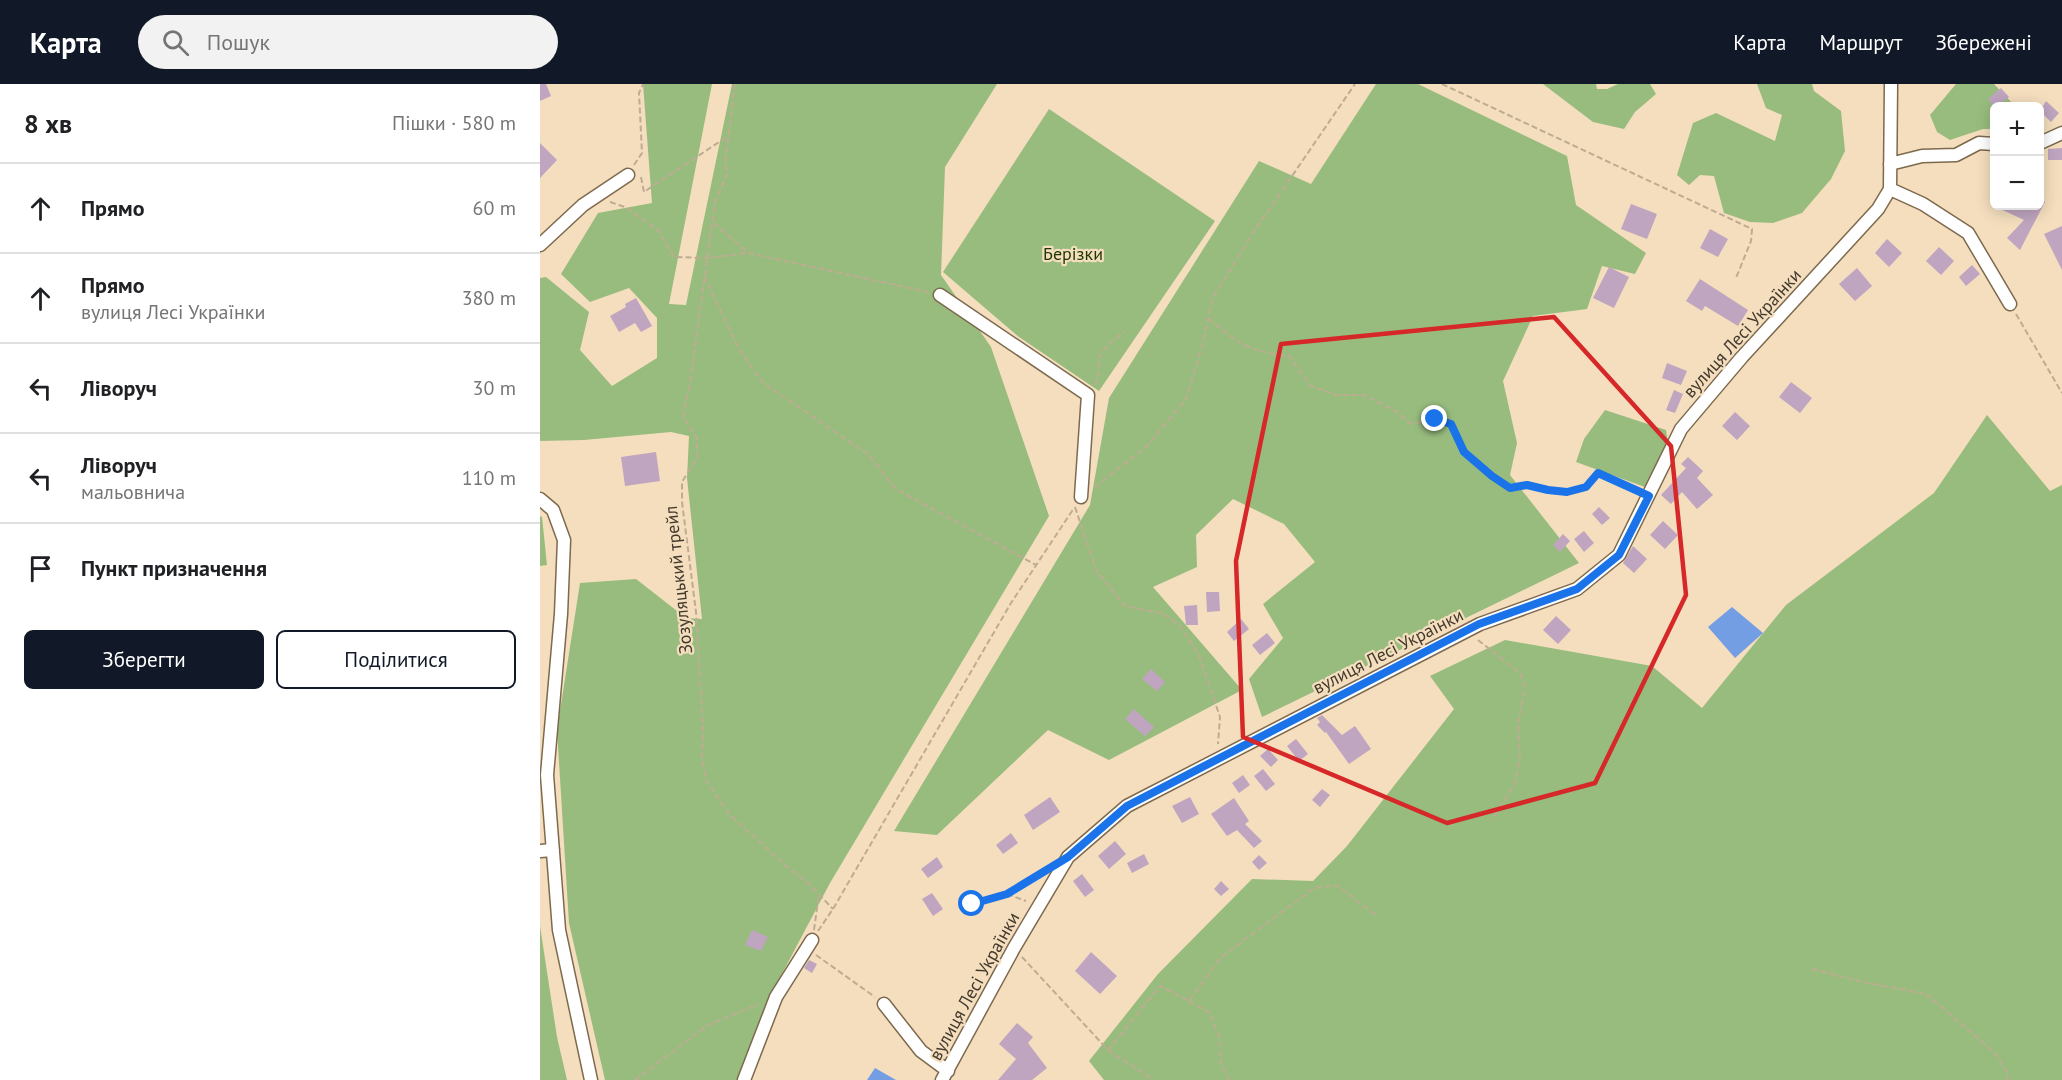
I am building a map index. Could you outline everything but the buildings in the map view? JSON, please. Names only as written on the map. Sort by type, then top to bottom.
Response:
[{"type":"street","points":[[1891,84],[1890,189],[1923,204],[1968,233],[2010,304]]},
{"type":"street","points":[[2044,141],[2062,134]]},
{"type":"street","points":[[1890,164],[1922,156],[1956,155],[1979,143],[1990,144]]},
{"type":"street","points":[[540,245],[583,206],[628,176]]},
{"type":"street","name":"вулиця Лесі Українки","points":[[945,1075],[1014,948],[1068,857],[1127,806],[1475,627],[1577,589],[1619,555],[1681,429],[1742,357],[1878,209],[1890,189]]},
{"type":"street","points":[[940,295],[1088,395],[1078,502]]},
{"type":"street","points":[[540,500],[553,510],[564,540],[561,614],[547,775],[546,850],[559,930],[591,1080]]},
{"type":"street","points":[[744,1080],[776,997],[810,944]]},
{"type":"street","points":[[884,1004],[921,1051],[945,1075]]},
{"type":"path","points":[[628,176],[642,153],[639,93],[643,84]]},
{"type":"path","name":"Зозуляцький трейл","points":[[735,84],[725,163],[727,175],[715,201],[690,383],[683,417],[697,438],[697,458],[682,482],[682,502],[696,612],[703,729],[702,756],[706,780],[730,815],[833,909],[810,944]]},
{"type":"path","points":[[1343,102],[1355,84]]},
{"type":"path","points":[[1442,84],[1752,229],[1751,241],[1736,278]]},
{"type":"path","points":[[628,176],[640,175],[644,192],[728,136]]},
{"type":"path","points":[[597,196],[625,207],[658,230],[674,257],[706,258],[748,253],[940,295]]},
{"type":"path","points":[[712,222],[748,253]]},
{"type":"path","points":[[704,276],[738,347],[762,382],[869,455],[896,489],[1036,565]]},
{"type":"path","points":[[2010,304],[2062,393]]},
{"type":"path","points":[[1208,318],[1234,339],[1253,350],[1289,356],[1311,386],[1336,395],[1364,395],[1396,411],[1411,424],[1435,419],[1451,424],[1464,452],[1510,488],[1527,485],[1567,492],[1586,487],[1598,473],[1649,496]]},
{"type":"path","points":[[1088,395],[1099,379],[1100,355],[1125,331]]},
{"type":"path","points":[[1592,480],[1598,483]]},
{"type":"path","points":[[1078,502],[1096,570],[1125,606],[1164,614],[1180,626],[1199,655],[1220,717],[1217,759]]},
{"type":"path","points":[[1475,627],[1478,641],[1520,673],[1525,686],[1518,725],[1520,756],[1515,783],[1492,820]]},
{"type":"path","points":[[972,904],[1007,894],[1068,857]]},
{"type":"path","points":[[1189,1001],[1220,958],[1314,888],[1336,885],[1377,916]]},
{"type":"path","points":[[819,894],[810,944],[884,1004]]},
{"type":"path","points":[[1007,894],[1040,906]]},
{"type":"path","points":[[1014,948],[1108,1050],[1152,1080]]},
{"type":"path","points":[[1812,969],[1926,994],[1994,1052],[2007,1072],[2008,1080]]},
{"type":"path","points":[[1108,1050],[1160,986],[1209,1012],[1219,1035],[1221,1064],[1229,1080]]},
{"type":"path","points":[[635,1080],[708,1025],[776,997]]},
{"type":"highlighted area","points":[[1554,317],[1671,446],[1686,595],[1595,783],[1447,823],[1243,737],[1236,561],[1281,344]]},
{"type":"green space","points":[[643,84],[712,84],[669,304],[686,305],[732,84],[997,84],[945,167],[941,275],[991,347],[1049,516],[830,883],[775,987],[739,1080],[605,1080],[569,923],[557,730],[580,583],[636,579],[686,618],[702,619],[687,478],[689,436],[671,432],[584,440],[540,441],[540,278],[546,277],[589,312],[580,350],[612,386],[657,358],[657,318],[629,288],[590,302],[561,274],[598,213],[652,203]]},
{"type":"green space","points":[[1376,84],[1418,84],[1567,156],[1576,205],[1646,253],[1635,274],[1602,266],[1587,309],[1533,316],[1503,381],[1517,443],[1510,475],[1579,563],[1262,717],[1249,679],[1283,638],[1263,604],[1315,562],[1284,524],[1233,499],[1196,535],[1197,567],[1153,587],[1242,690],[1109,760],[1048,730],[937,835],[894,831],[1090,505],[1109,398],[1259,161],[1311,184]]},
{"type":"green space","points":[[1543,84],[1596,84],[1597,89],[1607,89],[1618,84],[1650,84],[1656,94],[1635,112],[1624,129],[1593,122]]},
{"type":"green space","points":[[1757,84],[1812,84],[1814,91],[1841,111],[1845,151],[1831,179],[1802,213],[1773,223],[1750,222],[1724,213],[1714,176],[1700,175],[1689,185],[1677,175],[1693,123],[1716,113],[1775,141],[1782,115],[1766,108]]},
{"type":"green space","points":[[1956,84],[1994,84],[2011,102],[1990,102],[1990,129],[1983,129],[1950,140],[1937,132],[1930,115]]},
{"type":"green space","name":"Берізки","points":[[1049,109],[1215,221],[1099,391],[1019,337],[943,272]]},
{"type":"green space","points":[[1605,410],[1666,430],[1668,443],[1645,487],[1576,462],[1584,439]]},
{"type":"green space","points":[[1987,415],[2050,491],[2062,485],[2062,1080],[1104,1080],[1089,1061],[1158,974],[1252,879],[1313,881],[1347,846],[1454,709],[1430,676],[1505,640],[1652,666],[1702,708],[1786,605],[1934,493]]},
{"type":"green space","points":[[540,516],[542,517],[547,565],[540,566]]},
{"type":"green space","points":[[540,926],[557,1037],[567,1080],[540,1080]]},
{"type":"water","points":[[1732,607],[1763,633],[1735,658],[1708,627]]},
{"type":"water","points":[[875,1068],[896,1080],[867,1080]]},
{"type":"route","points":[[972,904],[1007,894],[1068,857],[1127,806],[1479,624],[1577,589],[1619,555],[1649,496],[1598,473],[1586,487],[1567,492],[1527,485],[1510,488],[1464,452],[1451,424],[1435,419]]}]
